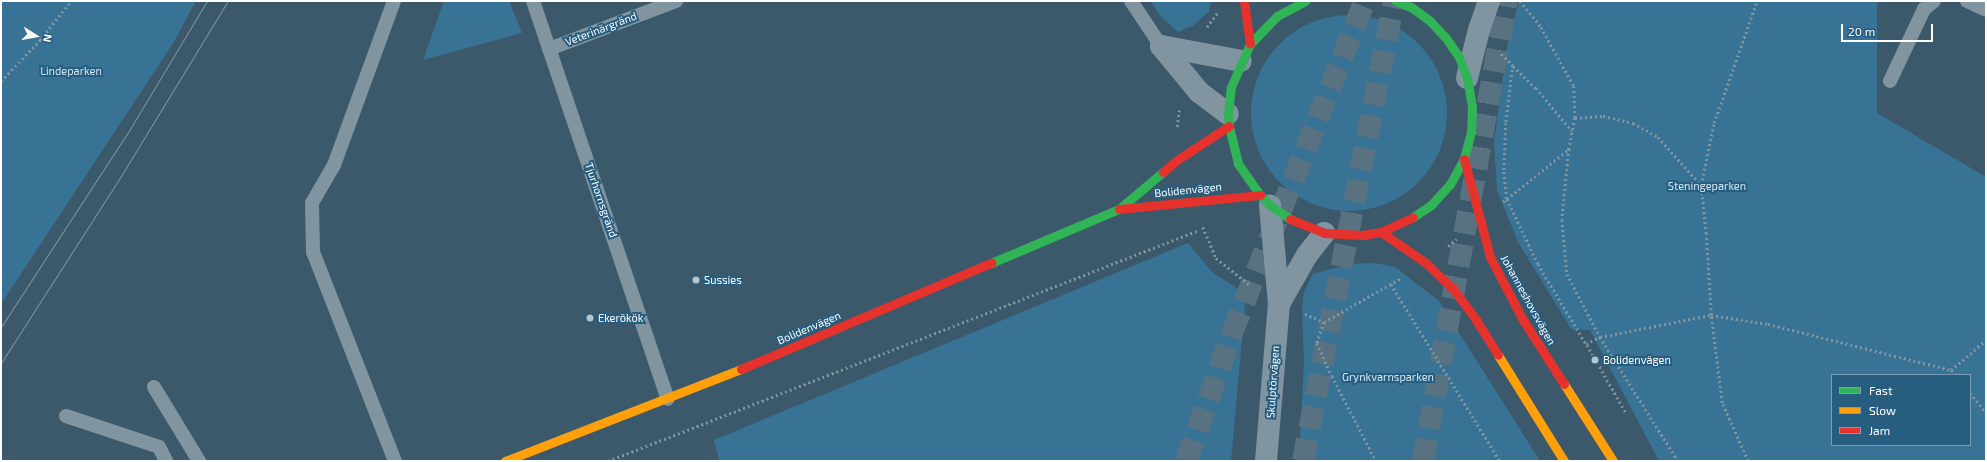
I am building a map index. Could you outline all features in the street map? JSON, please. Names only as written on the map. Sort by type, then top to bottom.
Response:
[{"type":"main road","points":[[1244,1],[1245,52]]},
{"type":"main road","points":[[1305,1],[1277,16],[1245,52],[1231,87],[1229,120],[1238,163],[1265,200],[1295,222],[1324,233],[1343,236],[1381,232],[1408,221],[1431,205],[1450,184],[1464,159],[1471,132],[1472,112],[1467,78],[1459,57],[1446,38],[1430,21],[1411,7],[1396,1]]},
{"type":"main road","name":"Bolidenvägen","points":[[505,461],[726,376],[1119,208],[1177,160],[1229,120]]},
{"type":"main road","name":"Johanneshovsvägen","points":[[1464,159],[1490,257],[1523,320],[1613,461]]},
{"type":"main road","name":"Bolidenvägen","points":[[1119,208],[1265,200]]},
{"type":"main road","points":[[1381,232],[1426,263],[1453,289],[1476,320],[1564,461]]},
{"type":"street","points":[[1467,78],[1479,30],[1489,1]]},
{"type":"street","points":[[1161,46],[1245,52]]},
{"type":"street","points":[[1161,46],[1199,92],[1229,120]]},
{"type":"street","name":"Skulptörvägen","points":[[1265,200],[1279,304],[1266,461]]},
{"type":"street","name":"Skulptörvägen","points":[[1279,304],[1307,255],[1324,233]]},
{"type":"lane","points":[[394,1],[334,165],[312,203],[313,252],[395,461]]},
{"type":"lane","name":"Tjurhornsgränd","points":[[533,1],[668,398]]},
{"type":"lane","name":"Veterinärgränd","points":[[549,49],[676,1]]},
{"type":"lane","points":[[1131,1],[1161,46]]},
{"type":"lane","points":[[1890,81],[1924,9],[1934,1]]},
{"type":"lane","points":[[1967,1],[1986,10]]},
{"type":"lane","points":[[154,387],[199,461]]},
{"type":"lane","points":[[66,416],[159,447],[166,461]]},
{"type":"path","points":[[1,81],[40,40],[71,1]]},
{"type":"path","points":[[1520,1],[1541,27],[1574,86],[1575,118],[1569,149],[1562,220],[1567,274],[1600,337],[1678,461]]},
{"type":"path","points":[[1748,461],[1722,404],[1711,315],[1706,234],[1701,185],[1714,122],[1757,1]]},
{"type":"path","points":[[1513,65],[1536,88],[1572,131]]},
{"type":"path","points":[[1575,118],[1603,116],[1632,123],[1658,137],[1701,185]]},
{"type":"path","points":[[1376,461],[1332,376],[1317,343],[1324,322],[1426,263],[1569,149]]},
{"type":"path","points":[[1507,199],[1538,264],[1625,412]]},
{"type":"path","points":[[608,461],[1203,228],[1216,258],[1247,283],[1279,304],[1324,322]]},
{"type":"path","points":[[1391,284],[1500,461]]},
{"type":"path","points":[[1586,344],[1600,337],[1711,315],[1768,324],[1951,370],[1954,374]]},
{"type":"path","points":[[1951,370],[1986,340]]},
{"type":"path","points":[[1971,394],[1986,413]]},
{"type":"green space","name":"Lindeparken","points":[[1,1],[196,1],[174,42],[1,304]]},
{"type":"green space","points":[[444,1],[509,1],[522,33],[423,60]]},
{"type":"green space","points":[[1151,1],[1211,1],[1209,11],[1194,25],[1178,32],[1160,16]]},
{"type":"green space","name":"Steningeparken","points":[[1519,1],[1879,1],[1877,4],[1877,113],[1986,177],[1986,461],[1659,461],[1590,330],[1571,329],[1518,242],[1497,190],[1494,142],[1507,47]]},
{"type":"green space","points":[[1359,15],[1368,16],[1387,22],[1404,31],[1419,43],[1431,58],[1440,75],[1446,94],[1446,132],[1440,151],[1431,168],[1419,183],[1404,195],[1387,204],[1368,210],[1339,211],[1330,210],[1311,204],[1294,195],[1279,183],[1267,168],[1258,151],[1252,132],[1251,103],[1252,94],[1258,75],[1267,58],[1279,43],[1294,31],[1311,22],[1330,16]]},
{"type":"green space","points":[[1188,243],[1212,272],[1246,294],[1231,461],[719,461],[714,440]]},
{"type":"green space","name":"Grynkvarnsparken","points":[[1374,263],[1395,267],[1439,301],[1540,461],[1299,461],[1304,362],[1302,308],[1304,292],[1313,274],[1350,264]]},
{"type":"tunnel","points":[[1186,461],[1232,333],[1365,1]]},
{"type":"tunnel","points":[[1303,461],[1394,1]]},
{"type":"tunnel","points":[[1423,461],[1507,1]]},
{"type":"tram line","points":[[1,327],[127,134],[207,1]]},
{"type":"tram line","points":[[1,363],[121,176],[228,1]]},
{"type":"traffic: fast","points":[[1290,219],[1270,205],[1260,195],[1238,163],[1229,126],[1228,114],[1231,87],[1250,44],[1277,16],[1305,1]]},
{"type":"traffic: fast","points":[[1396,1],[1411,7],[1430,21],[1446,38],[1459,57],[1467,78],[1472,106],[1471,132],[1464,159],[1450,184],[1431,205],[1413,217]]},
{"type":"traffic: fast","points":[[991,263],[1119,209],[1163,172]]},
{"type":"traffic: slow","points":[[1498,355],[1564,461]]},
{"type":"traffic: slow","points":[[505,461],[741,369]]},
{"type":"traffic: slow","points":[[1564,384],[1613,461]]},
{"type":"traffic: jam","points":[[1244,1],[1250,44]]},
{"type":"traffic: jam","points":[[1163,172],[1177,160],[1229,126]]},
{"type":"traffic: jam","points":[[1464,159],[1490,257],[1523,320],[1564,384]]},
{"type":"traffic: jam","points":[[1119,209],[1260,195]]},
{"type":"traffic: jam","points":[[1290,219],[1324,233],[1362,235],[1381,232],[1413,217]]},
{"type":"traffic: jam","points":[[1381,232],[1426,263],[1453,289],[1476,320],[1498,355]]},
{"type":"traffic: jam","points":[[741,369],[991,263]]},
{"type":"place","name":"Sussies","points":[[696,280]]},
{"type":"place","name":"Ekerökök","points":[[590,318]]},
{"type":"place","name":"Bolidenvägen","points":[[1595,360]]}]
